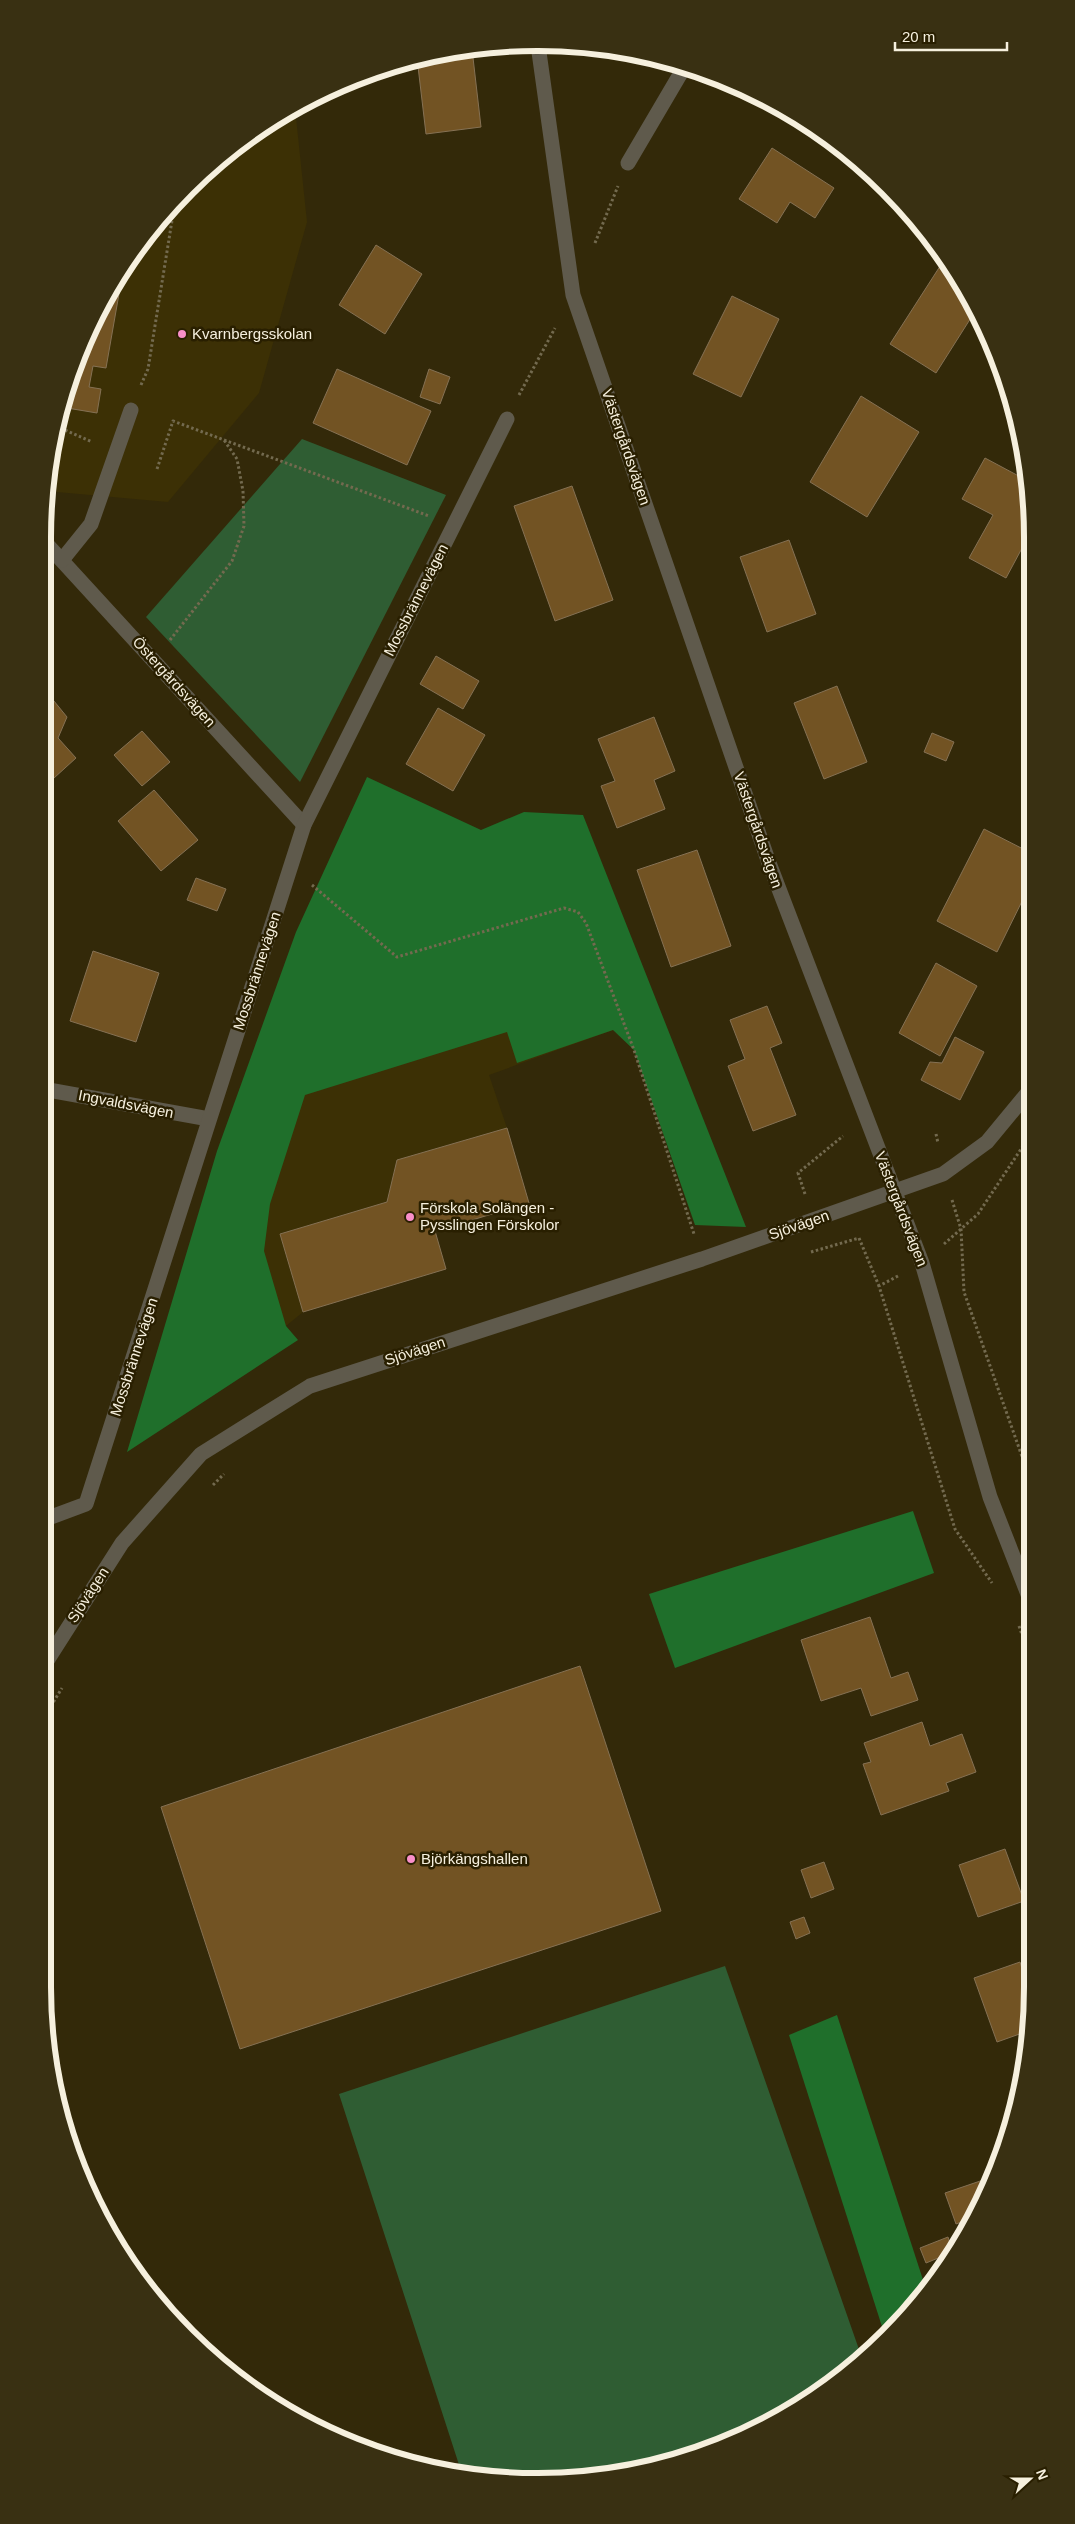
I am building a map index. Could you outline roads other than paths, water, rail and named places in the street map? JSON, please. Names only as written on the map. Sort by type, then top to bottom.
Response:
[{"type":"street","name":"Västergårdsvägen","points":[[539,51],[573,295],[769,863],[922,1263],[990,1497],[1024,1584]]},
{"type":"street","points":[[628,163],[681,73]]},
{"type":"street","points":[[62,560],[91,524],[131,410]]},
{"type":"street","name":"Mossbrännevägen","points":[[51,1517],[86,1504],[304,825],[506,419]]},
{"type":"street","name":"Östergårdsvägen","points":[[51,549],[304,825]]},
{"type":"street","name":"Ingvaldsvägen","points":[[51,1090],[209,1119]]},
{"type":"street","name":"Sjövägen","points":[[51,1653],[122,1543],[201,1454],[310,1386],[702,1259],[894,1193],[943,1174],[987,1142],[1024,1097]]},
{"type":"place","name":"Kvarnbergsskolan","points":[[182,334]]},
{"type":"place","name":"Förskola Solängen - Pysslingen Förskolor","points":[[410,1217]]},
{"type":"place","name":"Björkängshallen","points":[[411,1859]]}]
